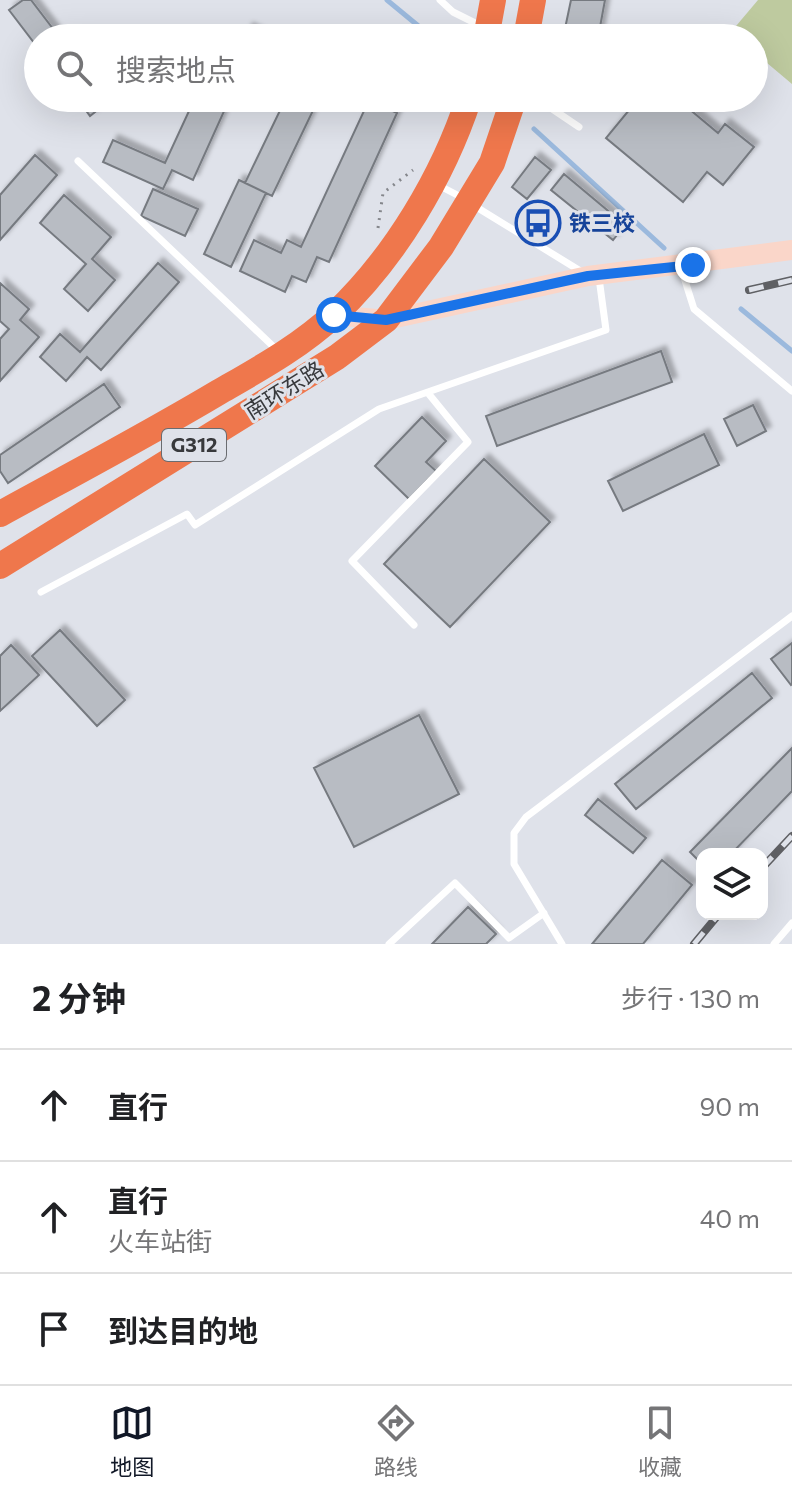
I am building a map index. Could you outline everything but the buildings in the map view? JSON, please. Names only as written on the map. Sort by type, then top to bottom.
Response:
[{"type":"highway","points":[[529,24],[533,0]]},
{"type":"highway","name":"南环东路","points":[[0,514],[282,355],[334,315],[371,275],[433,182],[456,137],[464,112]]},
{"type":"highway","name":"南环东路","points":[[0,566],[337,357],[386,320],[470,202],[492,163],[509,112]]},
{"type":"main road","points":[[334,315],[386,320],[593,276],[792,250]]},
{"type":"lane","points":[[440,0],[453,12],[488,16]]},
{"type":"lane","points":[[557,112],[579,127]]},
{"type":"lane","points":[[78,161],[282,355]]},
{"type":"lane","points":[[41,592],[187,514],[195,525],[379,409],[606,330],[593,276],[433,182]]},
{"type":"lane","points":[[681,266],[694,309],[792,391]]},
{"type":"lane","points":[[414,625],[352,561],[468,442],[428,393]]},
{"type":"lane","points":[[562,944],[514,864],[514,833],[526,817],[792,616]]},
{"type":"lane","points":[[389,944],[455,883],[509,938],[544,913]]},
{"type":"lane","points":[[774,944],[792,923]]},
{"type":"green space","points":[[758,0],[792,0],[792,84],[768,64],[768,24],[738,24]]},
{"type":"waterway","points":[[387,0],[416,24]]},
{"type":"waterway","points":[[534,129],[664,248]]},
{"type":"waterway","points":[[741,309],[792,351]]},
{"type":"railway","points":[[749,290],[792,280]]},
{"type":"railway","points":[[768,862],[792,836]]},
{"type":"railway","points":[[694,944],[714,920]]},
{"type":"place","name":"铁三校","points":[[538,223]]},
{"type":"route","points":[[334,315],[386,320],[588,276],[693,265]]}]
